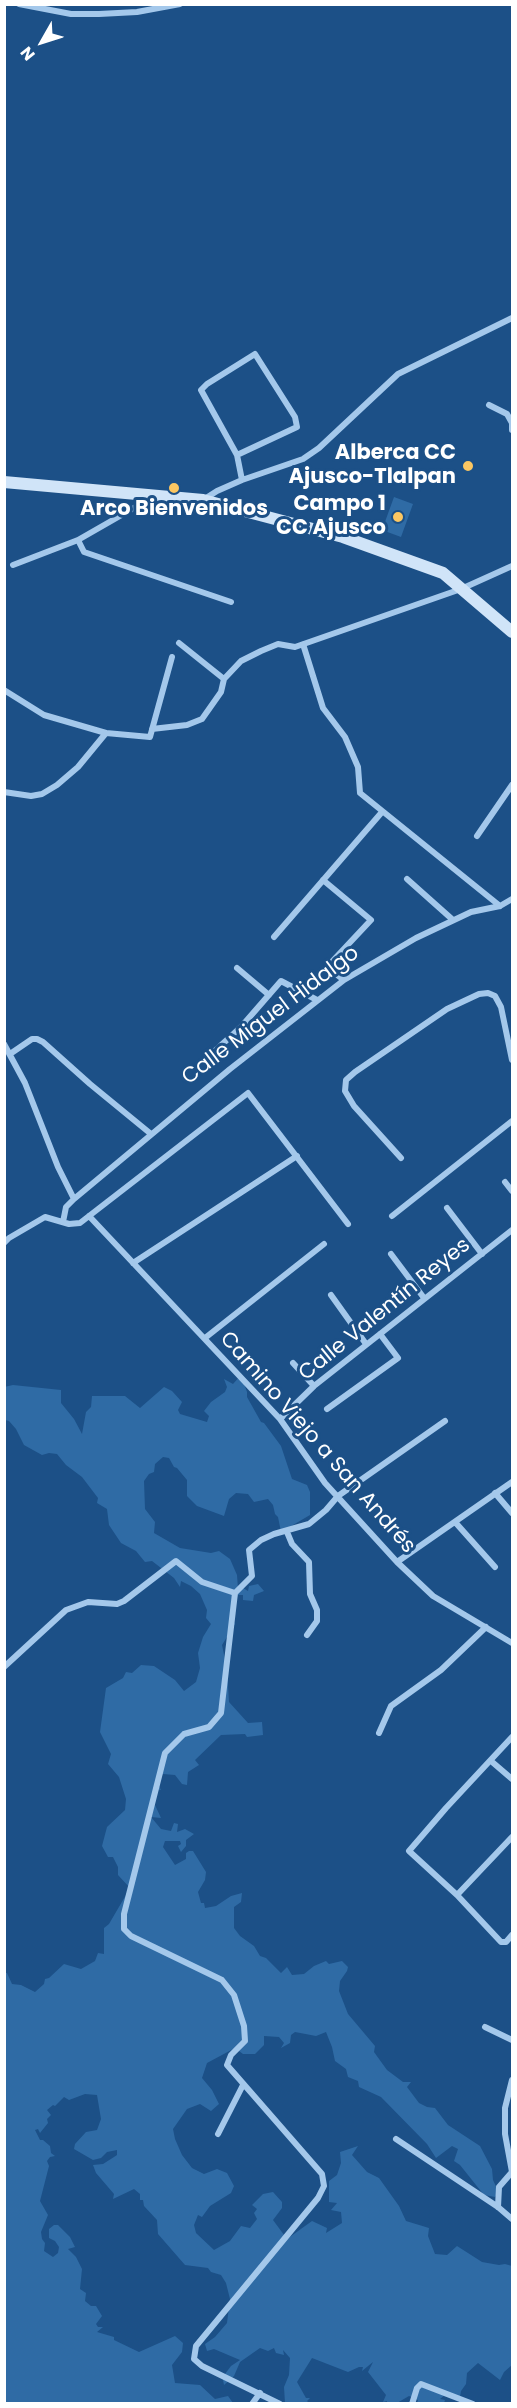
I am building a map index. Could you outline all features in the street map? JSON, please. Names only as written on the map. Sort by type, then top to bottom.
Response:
[{"type":"main road","points":[[4,482],[203,500],[343,537],[443,573],[513,632]]},
{"type":"street","points":[[19,4],[71,14],[104,14],[137,12],[180,4]]},
{"type":"street","points":[[203,500],[242,480],[303,459],[327,440],[398,374],[513,318]]},
{"type":"street","points":[[237,455],[297,427],[295,417],[255,354],[201,390],[237,455],[242,480]]},
{"type":"street","points":[[489,405],[507,414],[513,430]]},
{"type":"street","points":[[13,565],[78,540],[155,496]]},
{"type":"street","points":[[78,540],[84,552],[231,602]]},
{"type":"street","points":[[152,729],[187,725],[202,719],[221,692],[224,679],[241,661],[278,644],[295,647],[461,589],[513,567]]},
{"type":"street","points":[[179,643],[224,679]]},
{"type":"street","points":[[303,644],[323,708],[345,738],[358,767],[360,794],[500,906]]},
{"type":"street","points":[[4,690],[44,715],[106,733],[150,737],[172,657]]},
{"type":"street","points":[[4,792],[31,796],[42,794],[57,785],[78,767],[106,733]]},
{"type":"street","points":[[477,836],[513,786]]},
{"type":"street","points":[[274,937],[382,812]]},
{"type":"street","points":[[407,879],[453,921]]},
{"type":"street","points":[[323,880],[371,921],[327,967],[344,980]]},
{"type":"street","name":"Calle Miguel Hidalgo","points":[[74,1199],[151,1134],[344,980],[396,948],[471,912],[500,906],[513,899]]},
{"type":"street","points":[[237,968],[269,995]]},
{"type":"street","points":[[206,1059],[241,1027],[281,981],[317,1000]]},
{"type":"street","points":[[401,1158],[354,1106],[345,1091],[346,1080],[355,1072],[447,1009],[479,994],[488,993],[495,996],[501,1007],[513,1060]]},
{"type":"street","points":[[10,1054],[32,1039],[43,1042],[151,1134]]},
{"type":"street","points":[[4,1044],[25,1083],[58,1167],[74,1199],[66,1207],[63,1222]]},
{"type":"street","points":[[4,1243],[45,1218],[63,1222],[80,1222],[248,1093],[348,1224]]},
{"type":"street","points":[[392,1216],[513,1121]]},
{"type":"street","points":[[133,1263],[297,1156]]},
{"type":"street","points":[[505,1182],[513,1191]]},
{"type":"street","points":[[447,1208],[482,1254]]},
{"type":"street","name":"Camino Viejo a San Andrés","points":[[89,1216],[280,1419],[318,1474],[397,1562],[434,1596],[513,1643]]},
{"type":"street","name":"Calle Valentín Reyes","points":[[280,1419],[314,1386],[513,1230]]},
{"type":"street","points":[[205,1338],[324,1244]]},
{"type":"street","points":[[391,1254],[424,1298]]},
{"type":"street","points":[[331,1295],[366,1344]]},
{"type":"street","points":[[327,1408],[398,1358],[380,1334]]},
{"type":"street","points":[[293,1363],[314,1386]]},
{"type":"street","points":[[280,2403],[202,2366],[194,2360],[196,2346],[318,2198],[324,2186],[322,2174],[227,2065],[231,2055],[244,2041],[244,2026],[234,1995],[222,1980],[131,1936],[124,1929],[124,1914],[165,1753],[184,1734],[208,1726],[221,1713],[235,1593],[252,1576],[249,1550],[261,1540],[309,1524],[338,1496],[445,1421]]},
{"type":"street","points":[[397,1562],[512,1482]]},
{"type":"street","points":[[495,1493],[513,1513]]},
{"type":"street","points":[[455,1522],[495,1567]]},
{"type":"street","points":[[287,1532],[292,1544],[309,1562],[310,1594],[317,1610],[317,1621],[307,1635]]},
{"type":"street","points":[[4,1667],[66,1610],[88,1602],[117,1604],[124,1601],[176,1561],[202,1582],[235,1593]]},
{"type":"street","points":[[379,1733],[392,1706],[441,1670],[486,1627]]},
{"type":"street","points":[[513,1737],[409,1851],[504,1943],[513,1935]]},
{"type":"street","points":[[491,1761],[513,1779]]},
{"type":"street","points":[[457,1895],[513,1837]]},
{"type":"street","points":[[485,2027],[513,2040]]},
{"type":"street","points":[[498,2207],[499,2187],[512,2172],[505,2134],[505,2108],[513,2080]]},
{"type":"street","points":[[218,2134],[243,2085]]},
{"type":"street","points":[[396,2139],[498,2207],[513,2220]]},
{"type":"street","points":[[412,2403],[417,2388],[421,2384],[473,2403]]},
{"type":"street","points":[[252,2403],[260,2393]]},
{"type":"shaded area","name":"Campo 1 CC Ajusco","points":[[394,497],[413,504],[401,537],[382,530]]},
{"type":"shaded area","points":[[241,1375],[247,1397],[261,1422],[281,1446],[292,1479],[307,1485],[310,1492],[310,1515],[281,1532],[278,1517],[268,1499],[254,1502],[248,1494],[236,1493],[229,1499],[224,1516],[197,1506],[187,1496],[187,1480],[174,1467],[169,1458],[163,1457],[155,1464],[154,1472],[149,1474],[144,1481],[145,1509],[155,1522],[154,1533],[180,1548],[211,1553],[219,1551],[230,1559],[237,1575],[238,1589],[243,1588],[248,1591],[249,1586],[258,1584],[264,1591],[254,1595],[253,1601],[243,1600],[243,1595],[238,1595],[230,1614],[235,1624],[222,1645],[227,1669],[229,1702],[248,1723],[262,1722],[263,1735],[247,1737],[245,1734],[221,1735],[195,1760],[199,1765],[188,1772],[187,1785],[182,1784],[175,1775],[163,1774],[156,1780],[161,1790],[155,1789],[155,1805],[161,1818],[151,1817],[161,1829],[171,1831],[174,1823],[178,1824],[177,1832],[185,1829],[194,1834],[186,1840],[186,1846],[181,1852],[178,1846],[181,1844],[180,1841],[165,1841],[163,1847],[175,1865],[186,1859],[186,1853],[193,1851],[206,1872],[205,1880],[198,1892],[205,1908],[216,1906],[231,1896],[242,1893],[241,1902],[234,1907],[234,1928],[240,1936],[254,1946],[260,1956],[266,1958],[281,1973],[287,1967],[292,1975],[304,1974],[314,1966],[326,1961],[329,1964],[342,1961],[348,1967],[340,1981],[339,1991],[348,2014],[375,2046],[374,2052],[387,2070],[403,2082],[411,2082],[407,2087],[419,2103],[435,2108],[448,2125],[480,2146],[492,2169],[493,2180],[499,2193],[495,2197],[484,2195],[460,2165],[454,2161],[458,2149],[452,2146],[436,2158],[427,2144],[381,2097],[359,2087],[358,2081],[348,2077],[346,2069],[335,2061],[326,2032],[316,2036],[295,2032],[291,2035],[290,2043],[281,2048],[284,2043],[279,2037],[264,2036],[264,2045],[255,2054],[243,2054],[235,2048],[207,2063],[202,2078],[212,2090],[219,2104],[211,2111],[200,2104],[187,2109],[173,2129],[182,2155],[192,2168],[204,2174],[217,2169],[227,2173],[234,2186],[231,2193],[210,2206],[202,2217],[198,2215],[194,2225],[196,2233],[214,2250],[230,2241],[241,2226],[250,2228],[257,2219],[254,2213],[257,2209],[252,2205],[263,2194],[273,2192],[282,2202],[282,2208],[273,2220],[287,2239],[312,2221],[327,2228],[326,2233],[342,2223],[341,2212],[331,2210],[337,2203],[329,2202],[329,2181],[337,2175],[341,2163],[340,2152],[358,2146],[352,2155],[367,2172],[379,2178],[399,2206],[406,2221],[429,2228],[428,2236],[435,2254],[447,2255],[457,2246],[482,2262],[512,2266],[512,2365],[504,2372],[500,2380],[478,2363],[467,2373],[466,2384],[460,2397],[446,2394],[440,2399],[445,2400],[444,2403],[417,2403],[418,2400],[409,2396],[397,2403],[387,2403],[387,2401],[383,2402],[386,2395],[368,2372],[373,2362],[362,2371],[363,2367],[359,2367],[348,2372],[312,2358],[297,2382],[306,2398],[310,2398],[307,2401],[309,2403],[285,2403],[284,2387],[289,2375],[290,2358],[283,2350],[284,2355],[276,2353],[274,2348],[268,2351],[260,2348],[240,2362],[234,2376],[224,2385],[225,2374],[240,2360],[214,2349],[207,2351],[205,2344],[215,2337],[227,2323],[230,2299],[226,2283],[221,2275],[211,2272],[208,2268],[185,2265],[158,2234],[157,2220],[144,2206],[143,2200],[140,2200],[140,2194],[134,2189],[113,2199],[114,2194],[96,2173],[93,2165],[103,2164],[117,2155],[117,2150],[107,2152],[101,2158],[93,2160],[74,2149],[75,2144],[86,2132],[97,2130],[101,2119],[97,2095],[85,2094],[69,2100],[64,2097],[47,2110],[51,2115],[40,2133],[38,2129],[35,2130],[40,2140],[50,2146],[51,2153],[55,2156],[50,2157],[47,2161],[49,2166],[40,2201],[48,2215],[41,2232],[45,2243],[44,2251],[53,2257],[58,2253],[59,2247],[49,2238],[49,2229],[58,2225],[70,2237],[75,2247],[68,2249],[76,2257],[82,2269],[80,2289],[86,2293],[85,2301],[91,2306],[96,2306],[102,2316],[96,2324],[98,2327],[103,2327],[97,2332],[114,2337],[114,2340],[139,2352],[175,2336],[183,2343],[182,2352],[172,2365],[175,2383],[200,2385],[215,2399],[228,2396],[233,2403],[5,2403],[5,1973],[12,1984],[21,1985],[35,1992],[44,1984],[45,1979],[64,1964],[81,1969],[95,1961],[98,1953],[104,1954],[104,1928],[109,1924],[130,1888],[118,1875],[118,1867],[113,1857],[108,1857],[102,1846],[107,1827],[125,1810],[126,1799],[119,1777],[108,1764],[111,1754],[100,1732],[106,1688],[123,1678],[126,1672],[132,1673],[141,1665],[154,1666],[175,1680],[184,1691],[196,1682],[200,1668],[198,1653],[203,1637],[211,1624],[206,1618],[207,1610],[200,1594],[181,1581],[180,1587],[174,1578],[152,1561],[145,1562],[136,1551],[121,1543],[109,1525],[107,1509],[97,1503],[98,1498],[82,1477],[66,1465],[57,1454],[42,1455],[24,1445],[16,1429],[5,1420],[4,1387],[13,1385],[61,1390],[61,1403],[82,1434],[86,1412],[91,1407],[92,1396],[125,1396],[140,1408],[164,1387],[172,1391],[182,1402],[178,1410],[180,1414],[207,1422],[209,1416],[204,1411],[211,1402],[225,1392],[227,1387],[224,1379],[233,1384]]},
{"type":"place","name":"Alberca CC Ajusco-Tlalpan","points":[[468,466]]},
{"type":"place","name":"Arco Bienvenidos","points":[[174,488]]},
{"type":"place","name":"Campo 1 CC Ajusco","points":[[398,517]]}]
